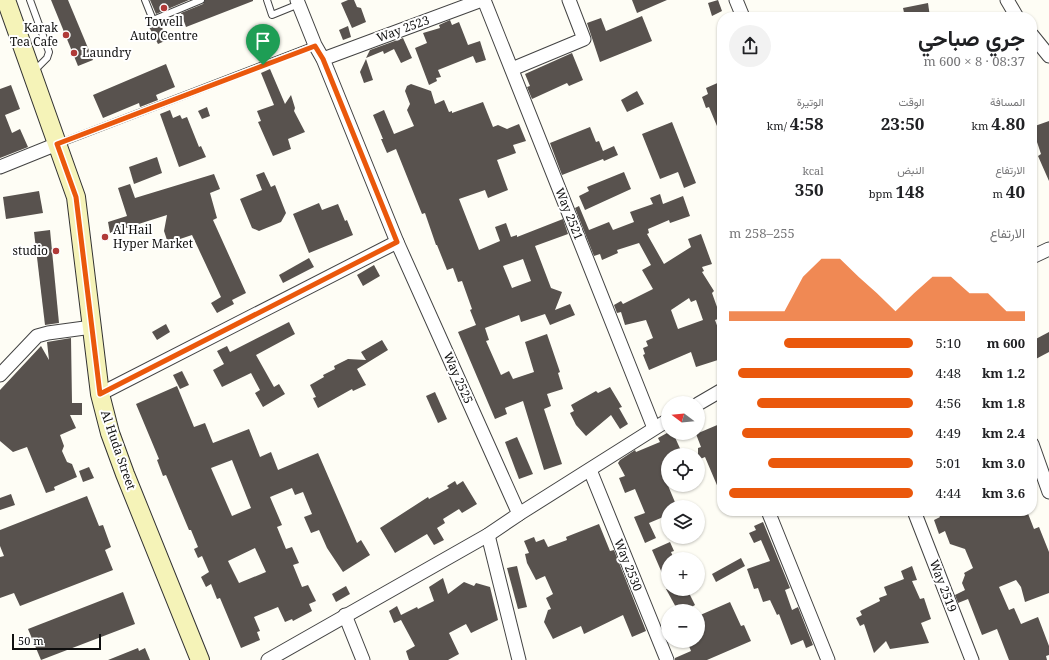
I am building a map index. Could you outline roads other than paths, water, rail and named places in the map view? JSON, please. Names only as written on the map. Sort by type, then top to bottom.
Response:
[{"type":"street","name":"Al Huda Street","points":[[6,0],[76,197],[100,394],[110,433],[124,474],[200,660]]},
{"type":"street","name":"Way 2523","points":[[323,59],[483,0]]},
{"type":"street","name":"Way 2521","points":[[483,0],[512,69],[654,428]]},
{"type":"street","points":[[512,69],[584,38],[569,0]]},
{"type":"street","points":[[736,0],[741,12]]},
{"type":"street","points":[[1007,0],[1014,12]]},
{"type":"street","name":"Way 2525","points":[[298,2],[315,46],[323,59],[397,242],[519,514]]},
{"type":"street","points":[[1037,41],[1049,56]]},
{"type":"street","points":[[0,167],[57,144]]},
{"type":"street","points":[[100,394],[397,242]]},
{"type":"street","points":[[1037,255],[1049,249]]},
{"type":"street","points":[[0,375],[37,336],[92,327]]},
{"type":"street","points":[[705,400],[717,394]]},
{"type":"street","points":[[268,660],[488,535],[661,424]]},
{"type":"street","points":[[1037,458],[1049,492]]},
{"type":"street","name":"Way 2530","points":[[590,470],[667,660]]},
{"type":"street","points":[[770,516],[828,660]]},
{"type":"street","name":"Way 2519","points":[[916,516],[972,660]]},
{"type":"street","points":[[488,535],[519,660]]},
{"type":"street","points":[[345,615],[364,660]]},
{"type":"lane","points":[[30,0],[49,52],[47,58],[32,73]]},
{"type":"lane","points":[[145,0],[153,20],[201,0]]},
{"type":"lane","points":[[266,0],[272,15],[298,2]]},
{"type":"lane","points":[[57,144],[315,46]]},
{"type":"place","name":"Towell Auto Centre","points":[[164,8]]},
{"type":"place","name":"Karak Tea Cafe","points":[[66,35]]},
{"type":"place","name":"Laundry","points":[[74,53]]},
{"type":"place","name":"Al Hail Hyper Market","points":[[105,237]]},
{"type":"place","name":"studio","points":[[56,251]]}]
